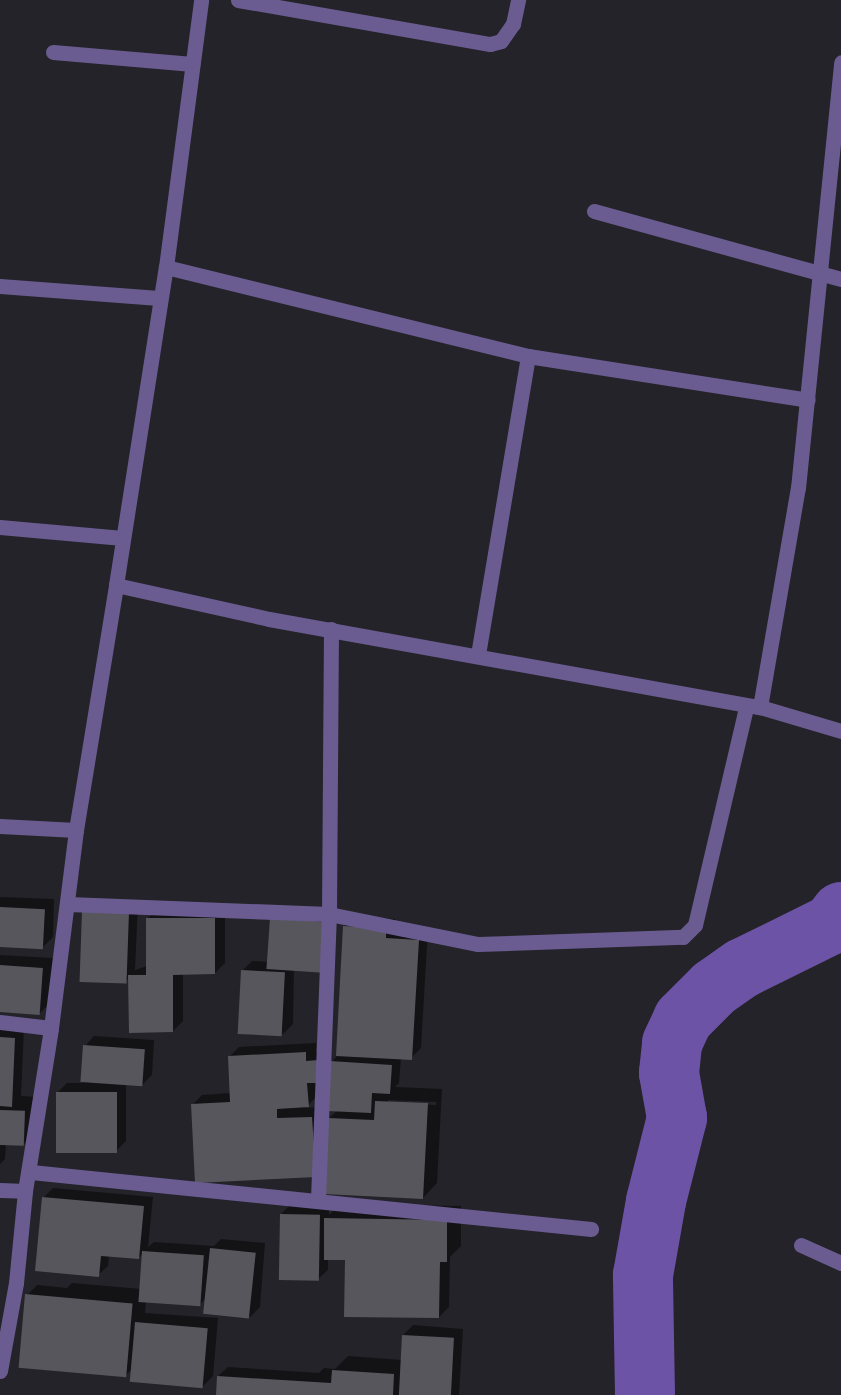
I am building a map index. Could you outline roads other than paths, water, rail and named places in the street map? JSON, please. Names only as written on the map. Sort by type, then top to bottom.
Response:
[{"type":"street","points":[[0,1371],[16,1283],[25,1191],[31,1172],[76,830],[159,298],[166,267],[201,0]]},
{"type":"street","points":[[238,0],[490,44],[501,41],[513,24],[518,0]]},
{"type":"street","points":[[53,52],[192,64]]},
{"type":"street","points":[[68,904],[329,914],[478,944],[683,937],[694,926],[753,707],[798,488],[841,62]]},
{"type":"street","points":[[594,211],[841,279]]},
{"type":"street","points":[[166,267],[528,356],[808,400]]},
{"type":"street","points":[[0,286],[159,298]]},
{"type":"street","points":[[478,655],[528,356]]},
{"type":"street","points":[[0,527],[123,538]]},
{"type":"street","points":[[116,585],[331,629],[753,707],[841,731]]},
{"type":"street","points":[[318,1199],[329,914],[331,629]]},
{"type":"street","points":[[0,826],[76,830]]},
{"type":"street","points":[[0,1022],[51,1028]]},
{"type":"street","points":[[31,1172],[189,1191],[318,1199],[591,1229]]},
{"type":"street","points":[[0,1190],[25,1191]]},
{"type":"street","points":[[801,1245],[841,1263]]},
{"type":"waterway","points":[[645,1395],[643,1275],[656,1201],[677,1118],[669,1073],[672,1043],[683,1019],[714,988],[743,968],[832,924],[841,912]]}]
